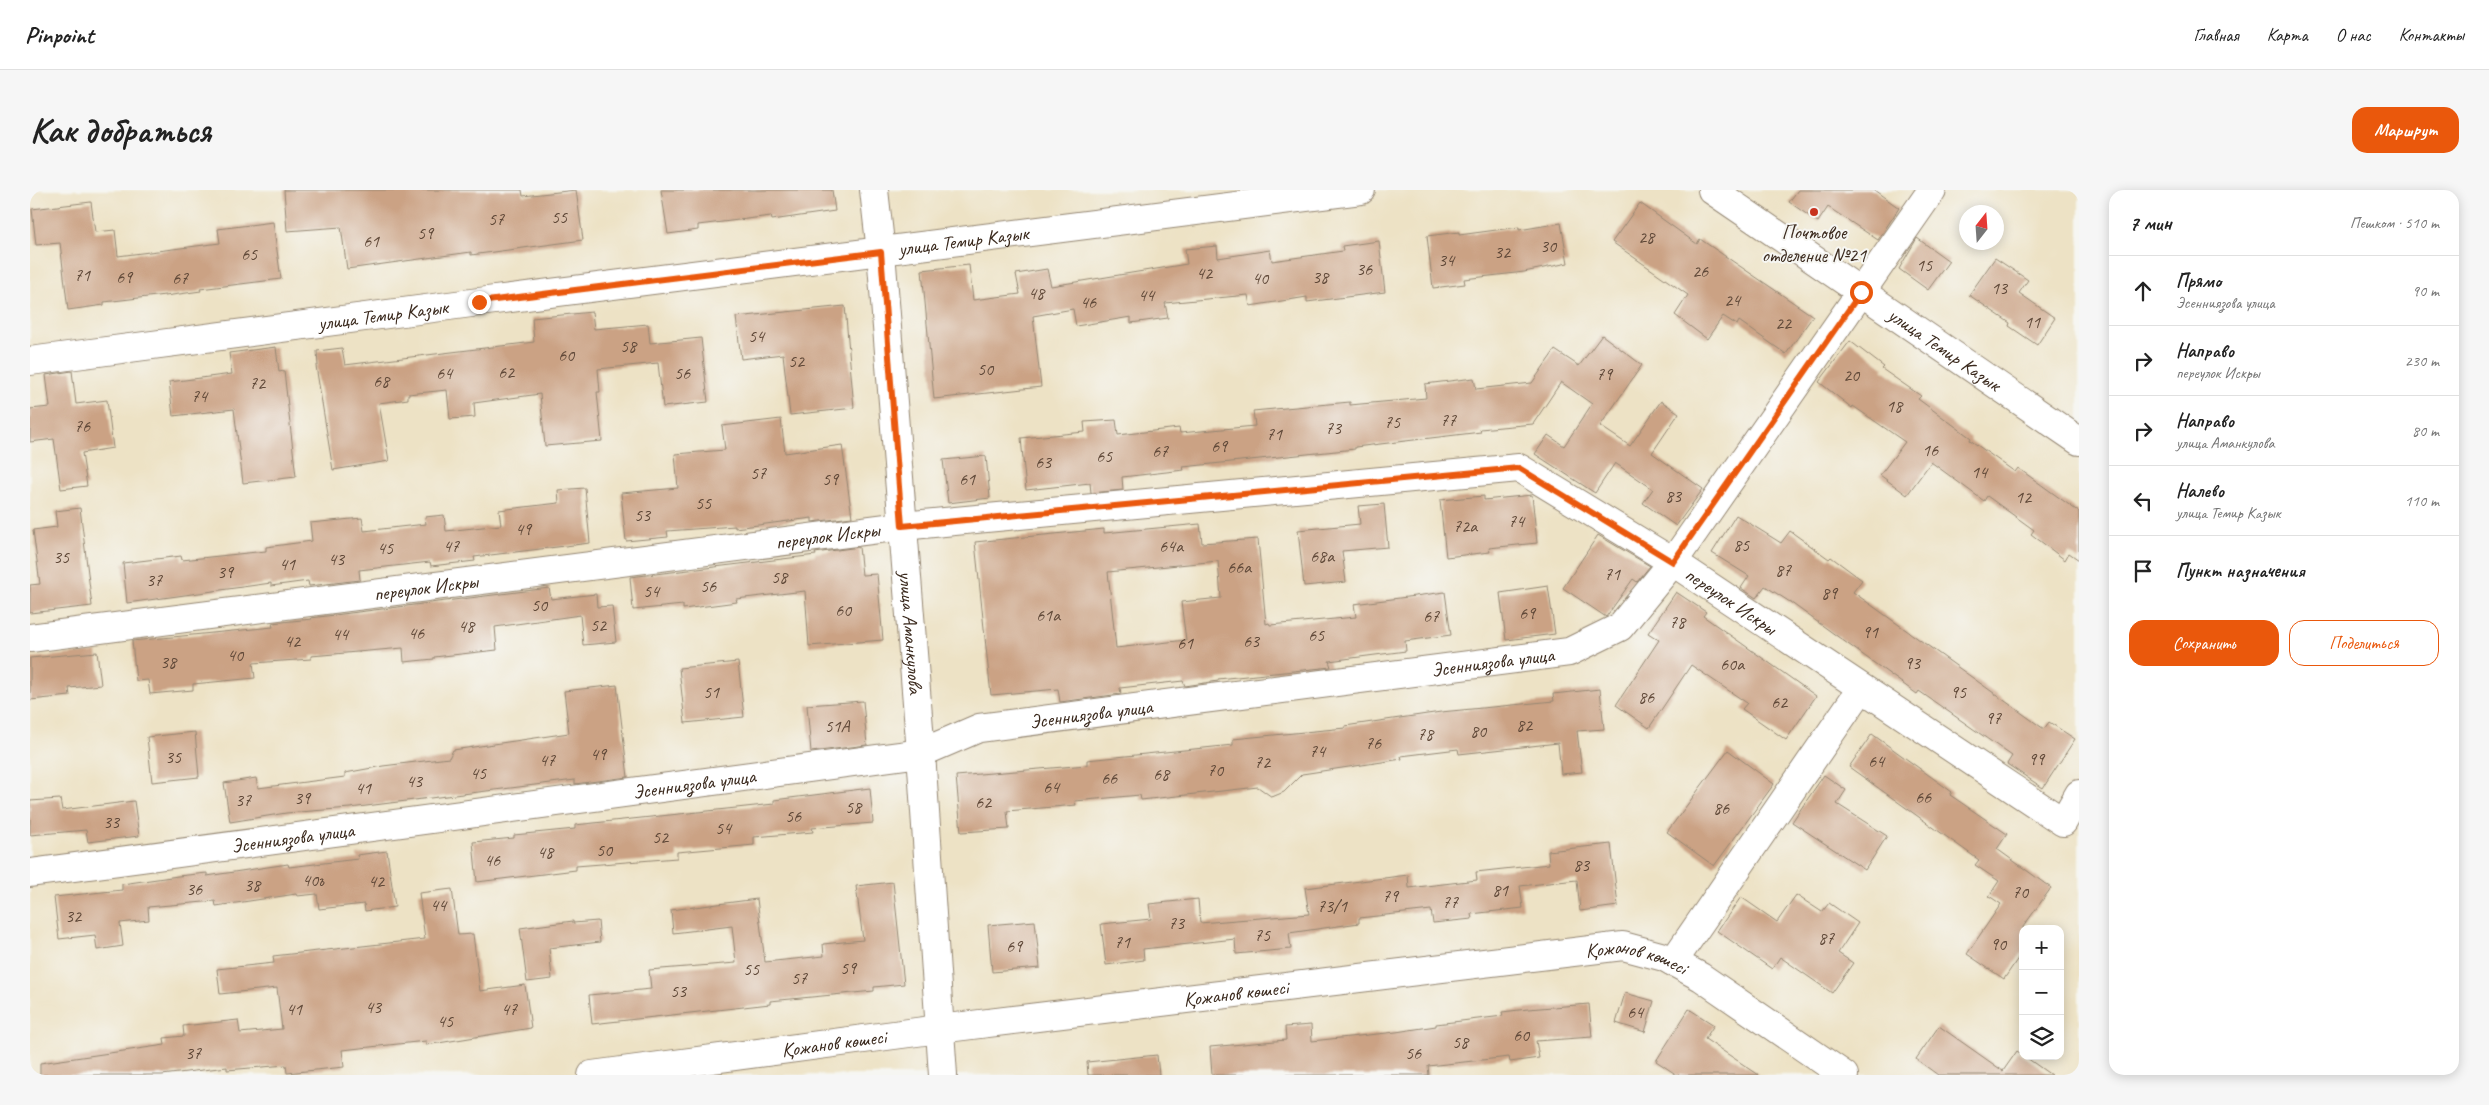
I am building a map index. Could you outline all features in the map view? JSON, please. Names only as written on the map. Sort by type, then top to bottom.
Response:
[{"type":"street","name":"улица Аманкулова","points":[[874,190],[881,252],[921,753],[938,1030],[943,1075]]},
{"type":"street","name":"улица Темир Казык","points":[[30,361],[469,303],[1362,190]]},
{"type":"street","name":"улица Темир Казык","points":[[1712,190],[2079,441]]},
{"type":"street","name":"Эсенниязова улица","points":[[30,872],[921,753],[979,728],[1569,652],[1620,627],[1673,562],[1932,190]]},
{"type":"street","name":"переулок Искры","points":[[30,638],[902,526],[1519,468],[1673,562],[2063,822],[2079,794]]},
{"type":"street","points":[[1673,962],[1861,689]]},
{"type":"street","name":"Қожанов көшесі","points":[[592,1075],[1576,950],[1623,946],[1664,957],[1701,977],[1844,1075]]},
{"type":"building","points":[[284,190],[522,190],[523,196],[576,190],[583,240],[471,255],[471,252],[347,269],[341,227],[287,231]]},
{"type":"building","points":[[661,190],[832,190],[835,211],[772,220],[771,216],[698,225],[698,230],[668,234]]},
{"type":"building","points":[[1798,190],[1874,190],[1899,208],[1878,240],[1828,207],[1818,222],[1789,202]]},
{"type":"building","points":[[91,202],[95,232],[115,230],[118,256],[220,243],[218,229],[273,222],[281,279],[200,289],[201,291],[165,296],[104,302],[104,305],[68,310],[60,243],[36,245],[32,209]]},
{"type":"building","points":[[1640,203],[1697,244],[1700,239],[1813,316],[1786,354],[1739,321],[1737,325],[1723,316],[1707,339],[1675,315],[1688,295],[1612,242]]},
{"type":"building","points":[[1561,223],[1568,263],[1524,272],[1464,279],[1465,284],[1433,288],[1427,236],[1459,232],[1459,235],[1519,227],[1519,230]]},
{"type":"building","points":[[1917,238],[1949,261],[1928,290],[1899,269]]},
{"type":"building","points":[[1379,241],[1385,292],[1307,302],[1307,297],[1250,306],[1248,295],[1165,303],[1168,318],[1131,323],[1131,317],[1076,326],[1073,309],[1033,316],[1041,387],[934,399],[922,270],[969,265],[973,300],[1020,294],[1016,274],[1047,269],[1051,286],[1187,264],[1185,249],[1217,246],[1218,258],[1270,250],[1272,261],[1343,251],[1342,246]]},
{"type":"building","points":[[1995,258],[2028,280],[2019,293],[2055,318],[2037,345],[2009,326],[2010,323],[1969,295]]},
{"type":"building","points":[[845,306],[854,408],[790,415],[783,354],[741,359],[736,317]]},
{"type":"building","points":[[592,312],[594,329],[648,324],[650,343],[701,338],[708,402],[663,407],[658,363],[598,369],[600,392],[597,392],[602,441],[545,446],[540,394],[474,403],[475,417],[450,419],[447,390],[408,394],[408,399],[379,403],[389,461],[333,470],[316,366],[318,366],[317,351],[342,348],[345,365],[534,342],[532,318]]},
{"type":"building","points":[[1602,335],[1642,365],[1600,426],[1630,446],[1661,401],[1679,413],[1652,453],[1703,489],[1676,526],[1643,503],[1653,489],[1615,463],[1595,493],[1535,454],[1548,435],[1564,446],[1592,404],[1561,382],[1533,424],[1480,429],[1481,432],[1355,447],[1355,449],[1183,467],[1184,470],[1122,477],[1123,490],[1091,493],[1090,483],[1026,490],[1021,438],[1085,432],[1084,422],[1116,420],[1118,435],[1179,428],[1180,433],[1255,426],[1253,411],[1350,402],[1350,405],[1426,398],[1425,384],[1474,378],[1476,389],[1532,383],[1555,350],[1579,366]]},
{"type":"building","points":[[1850,341],[1884,367],[1882,369],[1921,396],[1918,399],[1971,438],[1970,440],[2015,472],[2018,468],[2079,512],[2079,560],[2069,553],[2065,560],[2031,534],[2034,530],[1987,496],[1984,501],[1931,462],[1907,495],[1880,475],[1905,442],[1853,406],[1852,408],[1819,382]]},
{"type":"building","points":[[276,347],[279,372],[284,371],[296,477],[243,483],[234,409],[173,416],[169,382],[232,374],[229,353]]},
{"type":"building","points":[[72,371],[76,404],[107,400],[113,448],[82,453],[87,486],[61,489],[54,439],[30,442],[30,409],[50,407],[46,375]]},
{"type":"building","points":[[781,419],[785,453],[842,445],[852,517],[812,522],[812,518],[735,528],[735,526],[667,531],[668,537],[626,541],[621,493],[678,488],[675,454],[725,450],[722,426]]},
{"type":"building","points":[[986,456],[990,498],[948,503],[943,460]]},
{"type":"building","points":[[585,488],[590,543],[474,557],[475,561],[431,566],[430,562],[359,570],[360,580],[309,586],[308,581],[271,586],[271,583],[127,603],[123,563],[181,556],[182,560],[266,551],[266,547],[312,541],[310,523],[362,518],[364,531],[426,524],[425,517],[444,515],[446,531],[501,525],[499,510],[559,503],[558,490]]},
{"type":"building","points":[[1532,495],[1537,543],[1489,548],[1490,552],[1446,557],[1440,500],[1484,496],[1484,500]]},
{"type":"building","points":[[1384,504],[1388,547],[1342,551],[1346,582],[1304,586],[1298,530],[1360,524],[1358,506]]},
{"type":"building","points":[[80,508],[92,606],[30,613],[30,585],[40,584],[33,530],[57,527],[55,511]]},
{"type":"building","points":[[1736,515],[1781,543],[1790,531],[1829,559],[1831,557],[1862,580],[1853,592],[2044,729],[2049,722],[2075,739],[2043,788],[2007,764],[2012,756],[1919,691],[1917,694],[1790,602],[1765,586],[1756,598],[1741,588],[1749,576],[1712,553]]},
{"type":"building","points":[[1200,524],[1202,543],[1258,539],[1266,624],[1356,617],[1354,604],[1445,592],[1451,635],[1405,641],[1406,651],[1329,661],[1331,667],[1218,679],[1218,681],[1185,686],[1183,681],[1120,688],[1121,694],[1060,702],[1058,689],[991,695],[975,542],[1104,529],[1104,533]],"holes":[[[1218,561],[1221,598],[1181,602],[1186,640],[1116,648],[1108,572]]]},
{"type":"building","points":[[1598,535],[1650,566],[1637,582],[1633,579],[1606,617],[1563,588]]},
{"type":"building","points":[[859,547],[862,575],[877,574],[883,640],[809,646],[805,591],[736,599],[737,602],[683,609],[683,605],[633,610],[630,577],[816,555],[815,553]]},
{"type":"building","points":[[1548,586],[1555,634],[1506,640],[1500,593]]},
{"type":"building","points":[[549,588],[551,599],[596,594],[597,607],[612,606],[616,642],[583,645],[580,615],[495,627],[497,650],[404,662],[403,648],[311,656],[311,659],[253,663],[255,678],[193,684],[193,690],[150,694],[148,680],[136,681],[132,641],[273,627],[272,623]]},
{"type":"building","points":[[1676,592],[1706,612],[1703,616],[1816,696],[1786,740],[1742,709],[1747,703],[1691,665],[1649,728],[1616,705],[1659,640],[1648,633]]},
{"type":"building","points":[[97,652],[101,685],[69,688],[70,696],[30,700],[30,658]]},
{"type":"building","points":[[738,662],[744,717],[685,723],[679,668]]},
{"type":"building","points":[[617,685],[628,777],[575,784],[575,780],[350,808],[286,813],[230,822],[224,783],[256,778],[258,788],[345,777],[345,773],[383,766],[449,758],[453,750],[569,733],[564,691]]},
{"type":"building","points":[[1600,689],[1604,729],[1577,731],[1582,772],[1561,774],[1558,743],[1459,754],[1458,749],[1401,756],[1402,759],[1302,774],[1284,792],[1272,797],[1258,787],[1141,800],[1140,795],[1075,801],[1076,805],[1007,811],[1009,829],[961,832],[956,776],[1087,765],[1087,760],[1233,745],[1233,739],[1345,728],[1345,726],[1441,712],[1554,701],[1553,694]]},
{"type":"building","points":[[863,701],[867,745],[811,752],[807,705]]},
{"type":"building","points":[[195,732],[199,777],[152,782],[147,737]]},
{"type":"building","points":[[1872,734],[1952,792],[1950,795],[2007,834],[1997,849],[2051,888],[2024,925],[2019,925],[2019,957],[2004,979],[1967,954],[2001,904],[1989,896],[1999,881],[1975,865],[1979,860],[1849,767]]},
{"type":"building","points":[[1728,750],[1774,784],[1714,866],[1667,832]]},
{"type":"building","points":[[1824,775],[1846,790],[1837,804],[1887,836],[1865,870],[1792,822]]},
{"type":"building","points":[[870,788],[873,823],[812,828],[813,832],[754,837],[754,845],[677,852],[677,858],[576,866],[576,870],[477,882],[473,842],[514,838],[514,835],[575,829],[575,825],[774,804],[774,800]]},
{"type":"building","points":[[60,799],[62,810],[134,801],[139,836],[88,842],[86,830],[30,835],[30,801]]},
{"type":"building","points":[[1611,844],[1618,906],[1580,911],[1577,880],[1520,886],[1523,908],[1471,914],[1472,919],[1433,923],[1431,910],[1359,918],[1359,923],[1289,933],[1291,949],[1236,954],[1235,939],[1143,949],[1144,960],[1106,965],[1101,924],[1151,919],[1149,904],[1198,899],[1200,923],[1309,914],[1305,888],[1408,875],[1409,888],[1477,880],[1476,872],[1549,864],[1548,851]]},
{"type":"building","points":[[387,851],[395,907],[365,911],[364,904],[319,909],[317,894],[297,896],[296,894],[216,906],[215,901],[148,907],[149,920],[120,923],[123,946],[97,950],[95,935],[59,939],[54,897],[122,890],[122,884],[178,876],[207,873],[207,876],[288,864],[289,867],[358,859],[357,855]]},
{"type":"building","points":[[893,882],[904,984],[874,987],[874,991],[770,1001],[770,1004],[592,1024],[589,995],[651,989],[649,970],[736,963],[732,926],[673,933],[671,910],[757,899],[765,962],[824,956],[823,944],[863,940],[856,886]]},
{"type":"building","points":[[452,889],[458,935],[473,934],[480,991],[525,985],[531,1028],[426,1045],[426,1041],[342,1050],[344,1067],[287,1073],[286,1065],[227,1070],[227,1067],[162,1075],[40,1075],[40,1063],[165,1045],[164,1038],[184,1036],[183,1026],[238,1020],[240,1033],[282,1029],[277,988],[220,994],[217,969],[274,963],[273,956],[425,939],[419,893]]},
{"type":"building","points":[[1796,895],[1822,912],[1829,903],[1858,923],[1838,953],[1853,963],[1832,993],[1780,957],[1772,969],[1717,931],[1741,897],[1777,922]]},
{"type":"building","points":[[573,921],[573,923],[598,921],[600,942],[549,948],[552,979],[527,982],[520,928]]},
{"type":"building","points":[[1035,921],[1040,968],[992,972],[988,925]]},
{"type":"building","points":[[1625,993],[1654,1001],[1645,1032],[1616,1023]]},
{"type":"building","points":[[1589,1004],[1592,1037],[1536,1041],[1539,1058],[1510,1062],[1509,1057],[1428,1066],[1429,1075],[1212,1075],[1210,1047],[1286,1040],[1285,1027],[1311,1025],[1312,1041],[1396,1032],[1436,1026],[1436,1024],[1503,1016],[1502,1012]]},
{"type":"building","points":[[1689,1009],[1714,1025],[1705,1039],[1759,1075],[1677,1075],[1656,1061]]},
{"type":"building","points":[[1939,1026],[2003,1071],[2017,1051],[2019,1052],[2019,1060],[2030,1060],[2051,1075],[1938,1075],[1916,1059]]},
{"type":"building","points":[[1157,1055],[1159,1075],[1088,1075],[1087,1062]]},
{"type":"place","name":"Почтовое отделение №21","points":[[1814,212]]},
{"type":"route","points":[[479,302],[881,252],[902,526],[1519,468],[1673,562],[1861,292]]}]
